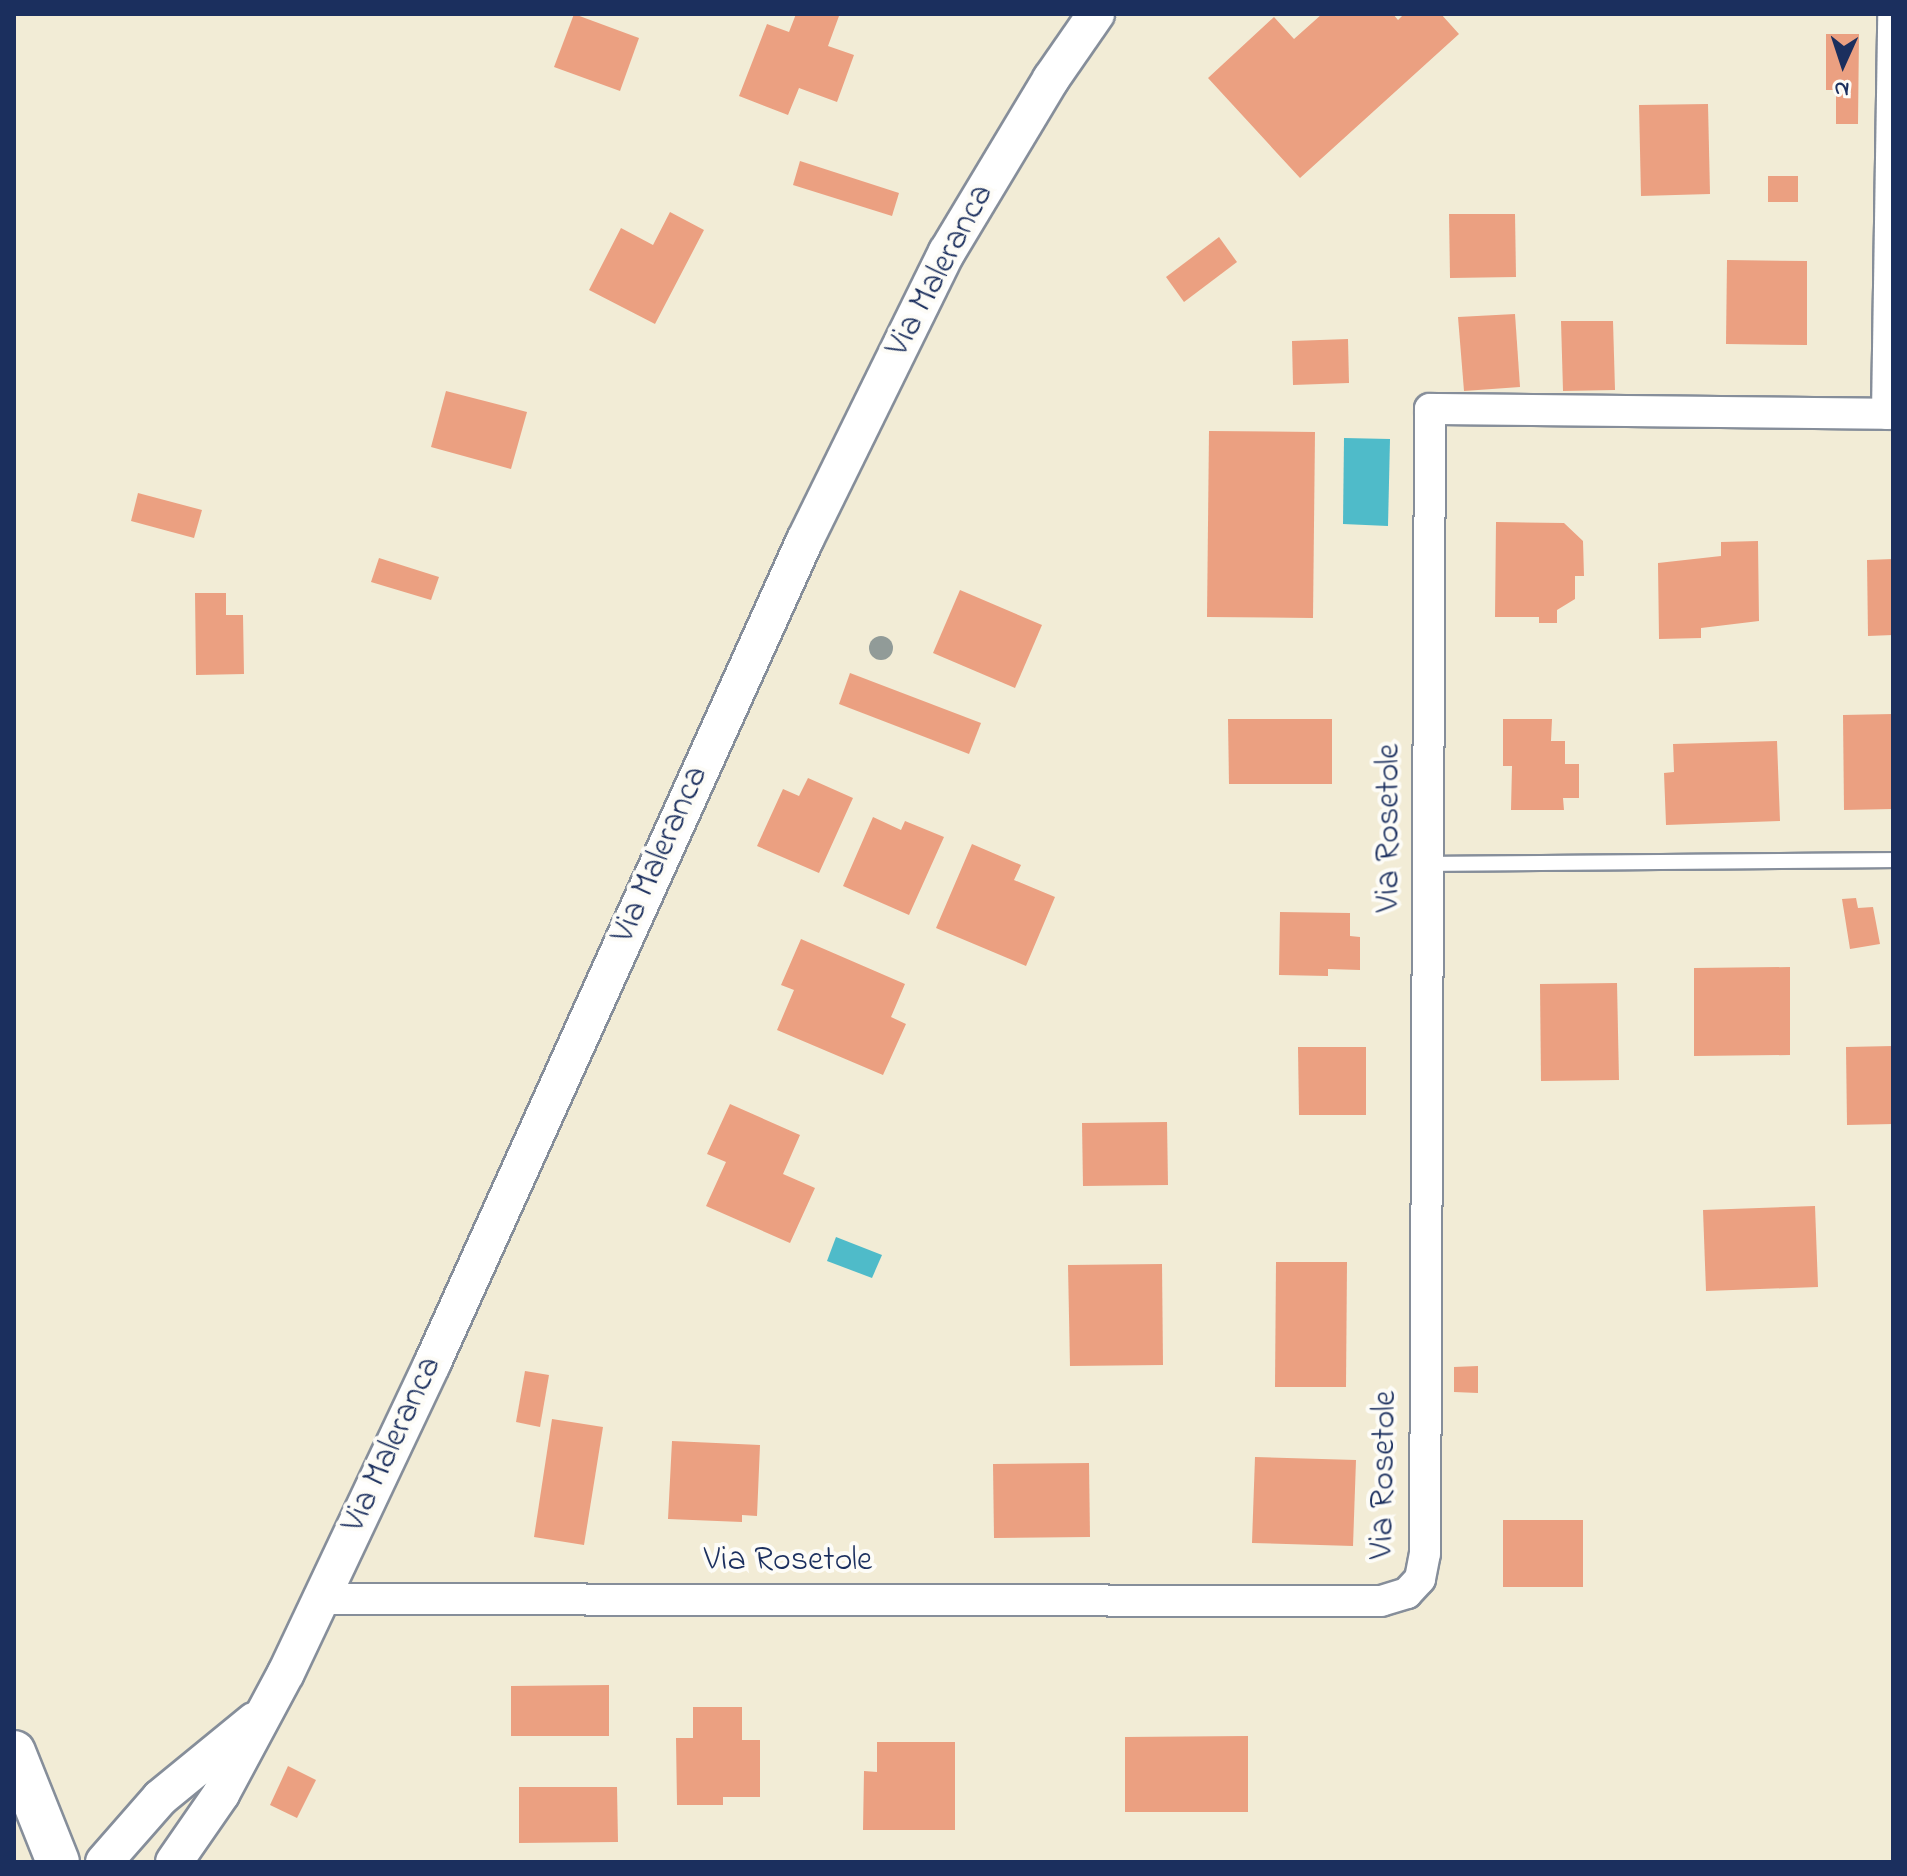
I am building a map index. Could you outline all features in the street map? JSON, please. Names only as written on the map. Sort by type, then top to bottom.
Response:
[{"type":"main road","points":[[14,1752],[58,1862]]},
{"type":"street","name":"Via Maleranca","points":[[174,1862],[221,1794],[321,1599],[805,540],[947,252],[1011,142],[1096,14]]},
{"type":"street","points":[[1890,414],[1893,14]]},
{"type":"street","name":"Via Rosetole","points":[[321,1599],[1381,1601],[1407,1593],[1420,1579],[1425,1554],[1430,409],[1890,414]]},
{"type":"street","points":[[104,1862],[160,1798],[262,1716]]},
{"type":"lane","points":[[1428,864],[1893,860]]},
{"type":"water","points":[[1344,438],[1390,439],[1388,526],[1343,524]]},
{"type":"water","points":[[836,1237],[882,1255],[872,1278],[827,1261]]},
{"type":"building","points":[[574,14],[639,38],[620,91],[554,67]]},
{"type":"building","points":[[796,14],[839,16],[828,46],[854,55],[837,102],[799,88],[788,115],[739,96],[767,24],[789,32]]},
{"type":"building","points":[[1322,14],[1393,14],[1398,20],[1404,14],[1441,14],[1459,34],[1300,178],[1208,78],[1274,17],[1294,39]]},
{"type":"building","points":[[1826,34],[1859,34],[1858,124],[1836,124],[1836,90],[1826,90]]},
{"type":"building","points":[[1708,104],[1710,194],[1641,196],[1639,105]]},
{"type":"building","points":[[800,161],[899,193],[892,216],[793,185]]},
{"type":"building","points":[[1768,176],[1798,176],[1798,202],[1768,202]]},
{"type":"building","points":[[670,212],[704,230],[655,324],[589,290],[621,228],[653,245]]},
{"type":"building","points":[[1449,214],[1515,214],[1516,277],[1450,278]]},
{"type":"building","points":[[1219,237],[1237,262],[1184,302],[1166,277]]},
{"type":"building","points":[[1727,260],[1807,261],[1807,345],[1726,344]]},
{"type":"building","points":[[1515,314],[1520,387],[1464,391],[1458,317]]},
{"type":"building","points":[[1561,321],[1613,321],[1615,390],[1563,391]]},
{"type":"building","points":[[1348,339],[1349,383],[1293,385],[1292,341]]},
{"type":"building","points":[[446,391],[527,412],[511,469],[431,447]]},
{"type":"building","points":[[1209,431],[1315,432],[1313,618],[1207,617]]},
{"type":"building","points":[[138,493],[202,510],[194,538],[131,521]]},
{"type":"building","points":[[1496,522],[1564,523],[1583,541],[1584,576],[1575,576],[1575,599],[1557,610],[1557,623],[1539,623],[1539,617],[1495,617]]},
{"type":"building","points":[[1758,541],[1759,621],[1701,628],[1701,638],[1659,639],[1658,563],[1721,556],[1721,542]]},
{"type":"building","points":[[379,558],[439,577],[431,600],[371,582]]},
{"type":"building","points":[[1893,559],[1893,635],[1868,636],[1867,560]]},
{"type":"building","points":[[960,590],[1042,625],[1015,688],[933,653]]},
{"type":"building","points":[[195,593],[226,593],[226,615],[243,615],[244,674],[196,675]]},
{"type":"building","points":[[850,673],[981,723],[969,754],[839,704]]},
{"type":"building","points":[[1893,714],[1893,809],[1844,810],[1843,715]]},
{"type":"building","points":[[1228,719],[1332,719],[1332,784],[1229,784]]},
{"type":"building","points":[[1503,719],[1552,719],[1551,741],[1565,741],[1565,764],[1579,764],[1579,798],[1563,798],[1564,810],[1511,810],[1512,766],[1503,766]]},
{"type":"building","points":[[1777,741],[1780,821],[1666,825],[1664,773],[1674,772],[1673,744]]},
{"type":"building","points":[[808,778],[853,798],[819,873],[757,846],[783,789],[799,796]]},
{"type":"building","points":[[873,817],[901,830],[905,821],[944,837],[909,915],[843,886]]},
{"type":"building","points":[[972,844],[1021,865],[1014,880],[1055,897],[1026,966],[936,928]]},
{"type":"building","points":[[1856,898],[1858,908],[1873,907],[1880,944],[1850,949],[1842,899]]},
{"type":"building","points":[[1280,912],[1350,913],[1350,936],[1360,937],[1360,970],[1328,969],[1328,976],[1279,975]]},
{"type":"building","points":[[801,939],[905,984],[891,1017],[906,1024],[883,1075],[777,1030],[794,990],[781,985]]},
{"type":"building","points":[[1790,967],[1790,1055],[1694,1056],[1694,968]]},
{"type":"building","points":[[1617,983],[1619,1080],[1541,1081],[1540,984]]},
{"type":"building","points":[[1893,1046],[1893,1124],[1847,1125],[1846,1047]]},
{"type":"building","points":[[1298,1047],[1366,1047],[1366,1115],[1299,1115]]},
{"type":"building","points":[[730,1104],[800,1135],[783,1174],[815,1188],[790,1243],[706,1206],[726,1162],[707,1154]]},
{"type":"building","points":[[1167,1122],[1168,1185],[1083,1186],[1082,1123]]},
{"type":"building","points":[[1815,1206],[1818,1287],[1706,1291],[1703,1210]]},
{"type":"building","points":[[1276,1262],[1347,1262],[1346,1387],[1275,1387]]},
{"type":"building","points":[[1162,1264],[1163,1365],[1070,1366],[1068,1265]]},
{"type":"building","points":[[1478,1366],[1478,1393],[1454,1392],[1454,1367]]},
{"type":"building","points":[[525,1371],[549,1375],[540,1427],[516,1422]]},
{"type":"building","points":[[552,1419],[603,1427],[584,1545],[534,1537]]},
{"type":"building","points":[[672,1441],[760,1445],[757,1516],[742,1515],[742,1522],[668,1519]]},
{"type":"building","points":[[1255,1457],[1356,1460],[1353,1546],[1252,1543]]},
{"type":"building","points":[[1089,1463],[1090,1537],[994,1538],[993,1464]]},
{"type":"building","points":[[1503,1520],[1583,1520],[1583,1587],[1503,1587]]},
{"type":"building","points":[[609,1685],[609,1736],[511,1736],[511,1686]]},
{"type":"building","points":[[693,1707],[742,1707],[742,1740],[760,1740],[760,1797],[723,1797],[723,1805],[677,1805],[676,1738],[693,1738]]},
{"type":"building","points":[[1248,1736],[1248,1812],[1125,1812],[1125,1737]]},
{"type":"building","points":[[877,1742],[955,1742],[955,1830],[863,1830],[864,1771],[877,1772]]},
{"type":"building","points":[[288,1766],[316,1780],[297,1818],[270,1805]]},
{"type":"building","points":[[519,1787],[617,1787],[618,1842],[519,1843]]}]
